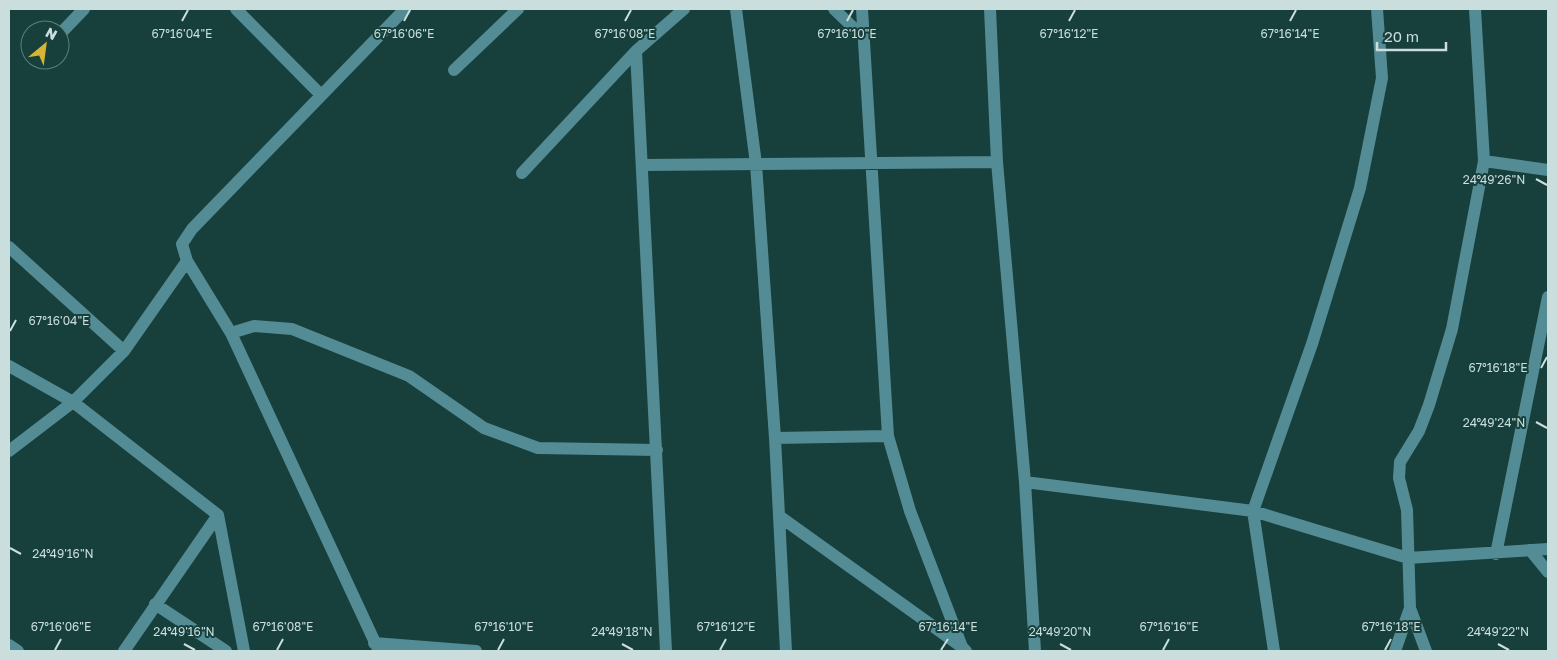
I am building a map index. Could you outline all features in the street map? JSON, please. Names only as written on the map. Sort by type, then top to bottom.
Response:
[{"type":"street","points":[[70,24],[84,9]]},
{"type":"street","points":[[236,9],[321,95]]},
{"type":"street","points":[[405,9],[192,229],[182,244],[182,250],[232,333],[377,647],[476,651]]},
{"type":"street","points":[[454,70],[518,9]]},
{"type":"street","points":[[522,173],[636,51],[684,9]]},
{"type":"street","points":[[736,9],[756,164],[775,438],[786,651]]},
{"type":"street","points":[[834,9],[863,38]]},
{"type":"street","points":[[862,9],[888,436],[910,511],[964,649]]},
{"type":"street","points":[[990,9],[997,162],[1025,482],[1035,651]]},
{"type":"street","points":[[1274,651],[1253,511],[1312,344],[1360,188],[1382,78],[1377,9]]},
{"type":"street","points":[[1426,651],[1410,608],[1407,510],[1399,478],[1400,462],[1419,431],[1452,329],[1484,161],[1475,9]]},
{"type":"street","points":[[636,51],[666,651]]},
{"type":"street","points":[[1484,161],[1548,170]]},
{"type":"street","points":[[643,165],[997,162]]},
{"type":"street","points":[[9,248],[124,351]]},
{"type":"street","points":[[9,451],[74,402],[124,351],[187,261]]},
{"type":"street","points":[[1496,554],[1548,297]]},
{"type":"street","points":[[232,333],[254,326],[292,329],[408,376],[484,428],[538,448],[657,450]]},
{"type":"street","points":[[9,366],[74,402],[218,515],[244,651]]},
{"type":"street","points":[[775,438],[888,436]]},
{"type":"street","points":[[1025,482],[1253,511],[1408,558],[1496,554],[1548,548]]},
{"type":"street","points":[[124,651],[218,515]]},
{"type":"street","points":[[779,516],[964,649]]},
{"type":"street","points":[[1530,550],[1548,572]]},
{"type":"street","points":[[155,604],[226,651]]},
{"type":"street","points":[[1395,651],[1410,608]]},
{"type":"street","points":[[9,645],[18,651]]}]
